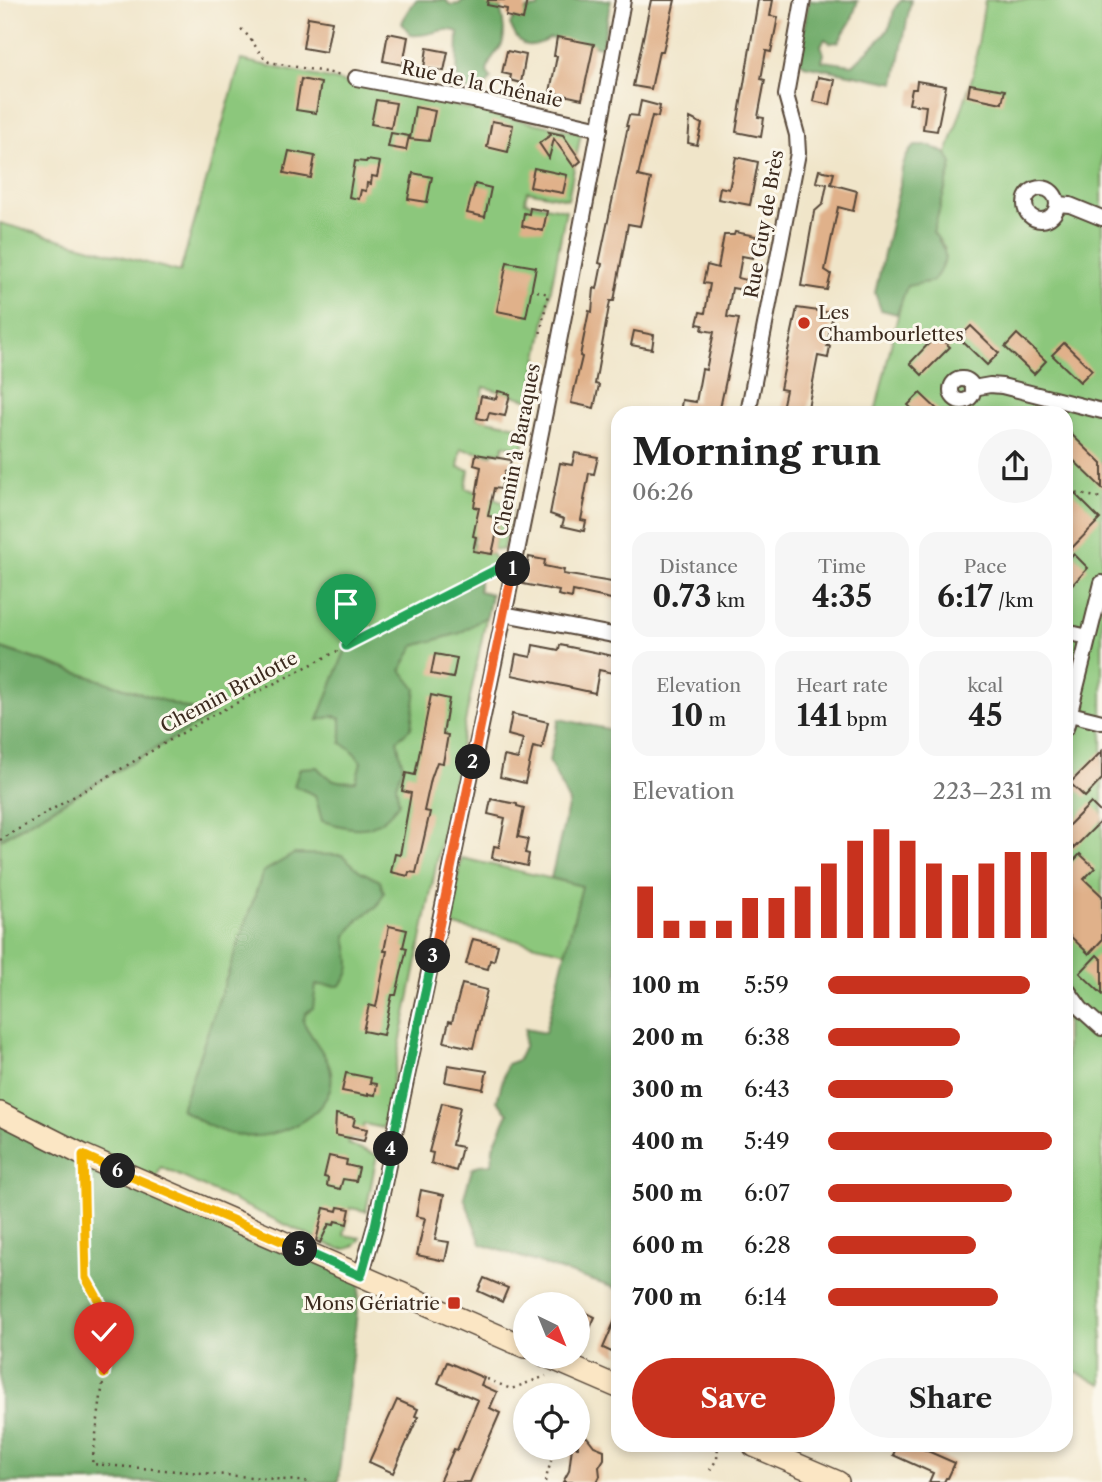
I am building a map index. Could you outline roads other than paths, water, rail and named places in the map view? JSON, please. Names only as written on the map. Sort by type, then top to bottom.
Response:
[{"type":"street","name":"Chemin à Baraques","points":[[361,1276],[375,1226],[504,614],[623,0]]},
{"type":"street","name":"Rue Guy de Brès","points":[[749,406],[798,153],[797,135],[786,95],[803,0]]},
{"type":"street","name":"Rue de la Chênaie","points":[[356,78],[474,100],[600,129]]},
{"type":"street","points":[[1057,204],[1070,205],[1102,218]]},
{"type":"street","points":[[973,388],[1002,386],[1102,411]]},
{"type":"street","points":[[1073,701],[1102,583]]},
{"type":"street","points":[[504,614],[611,635]]},
{"type":"street","points":[[1073,634],[1088,638]]},
{"type":"street","points":[[1073,715],[1102,722]]},
{"type":"street","points":[[1073,998],[1102,1028]]},
{"type":"street","points":[[0,1113],[83,1155],[513,1342]]},
{"type":"street","points":[[577,1369],[611,1384]]},
{"type":"street","points":[[768,1452],[838,1482]]},
{"type":"place","name":"Les Chambourlettes","points":[[804,323]]},
{"type":"place","name":"Mons Gériatrie","points":[[454,1303]]}]
